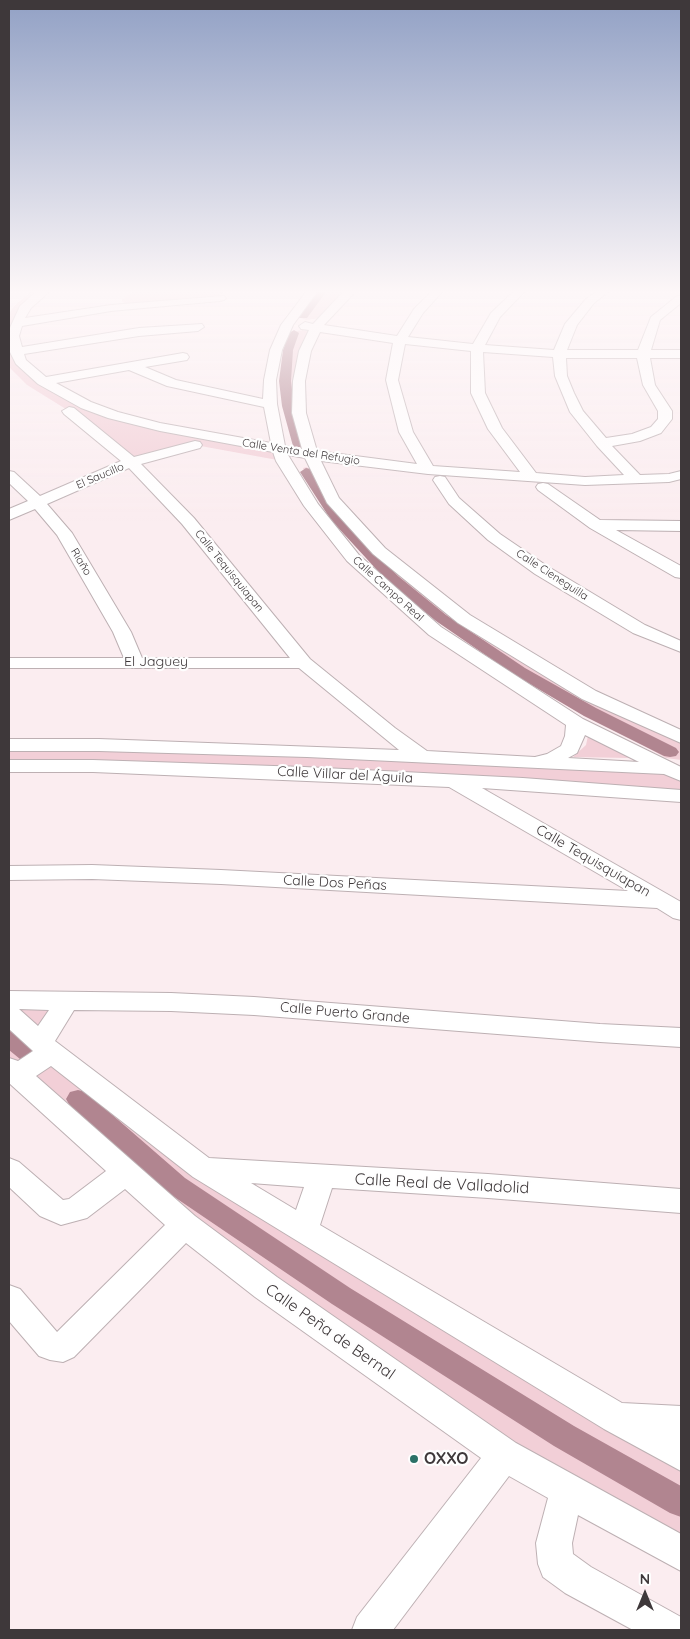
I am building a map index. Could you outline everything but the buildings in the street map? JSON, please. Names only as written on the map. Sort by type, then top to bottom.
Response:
[{"type":"street","name":"Calle Venta del Refugio","points":[[10,368],[24,382],[69,411],[98,424],[195,445],[434,475],[681,489]]},
{"type":"street","name":"Calle Venta del Refugio","points":[[28,368],[42,381],[86,405],[113,415],[281,456]]},
{"type":"street","points":[[42,381],[109,368]]},
{"type":"street","points":[[136,368],[172,384],[270,404]]},
{"type":"street","points":[[172,384],[179,368]]},
{"type":"street","name":"Calle Campo Real","points":[[272,368],[270,380],[270,404],[281,456],[312,506],[353,558],[435,631],[576,723],[678,771]]},
{"type":"street","name":"Calle Campo Real","points":[[302,368],[299,381],[300,413],[313,461],[332,500],[379,552],[464,620],[589,695],[681,737]]},
{"type":"street","name":"Calle Cieneguilla","points":[[394,368],[392,380],[406,432],[434,475],[454,501],[494,537],[541,570],[639,629],[681,647]]},
{"type":"street","points":[[478,368],[478,393],[495,429],[537,482],[596,525],[679,571]]},
{"type":"street","points":[[561,368],[561,376],[567,393],[578,412],[602,443],[636,479]]},
{"type":"street","points":[[602,443],[635,438],[656,430],[665,419],[665,410],[649,385],[645,368]]},
{"type":"street","points":[[69,411],[86,405]]},
{"type":"street","name":"Calle Tequisquiapan","points":[[69,411],[130,462],[188,521],[304,663],[388,732],[422,757]]},
{"type":"street","name":"El Saucillo","points":[[9,515],[130,462],[195,445]]},
{"type":"street","name":"Riaño","points":[[9,475],[38,503],[64,533],[122,632],[135,662]]},
{"type":"street","name":"Calle Venta del Refugio","points":[[537,482],[669,478],[681,475]]},
{"type":"street","points":[[596,525],[681,526]]},
{"type":"street","name":"El Jaguey","points":[[9,663],[304,663]]},
{"type":"street","points":[[523,762],[552,759],[570,749],[575,736],[576,723]]},
{"type":"street","points":[[362,754],[388,732]]},
{"type":"street","name":"Calle Villar del Águila","points":[[9,745],[99,745],[362,754],[678,771]]},
{"type":"street","name":"Calle Villar del Águila","points":[[9,766],[93,766],[304,773],[522,784],[681,796]]},
{"type":"street","name":"Calle Tequisquiapan","points":[[452,780],[681,912]]},
{"type":"street","points":[[505,810],[522,784]]},
{"type":"street","name":"Calle Dos Peñas","points":[[9,873],[92,872],[221,877],[662,901]]},
{"type":"street","name":"Calle Puerto Grande","points":[[9,1000],[171,1002],[254,1006],[600,1034],[681,1037]]},
{"type":"street","points":[[13,1072],[46,1047],[67,1001]]},
{"type":"street","points":[[9,1015],[46,1047],[203,1169],[616,1418],[681,1455]]},
{"type":"street","name":"Calle Peña de Bernal","points":[[13,1072],[185,1225],[266,1287],[504,1455],[681,1553]]},
{"type":"street","name":"Calle Real de Valladolid","points":[[203,1169],[488,1186],[681,1201]]},
{"type":"street","points":[[9,1170],[50,1207],[61,1213],[77,1209],[126,1172]]},
{"type":"street","points":[[304,1230],[321,1177]]},
{"type":"street","points":[[9,1299],[50,1346],[63,1347],[185,1225]]},
{"type":"street","points":[[616,1418],[681,1422]]},
{"type":"street","points":[[370,1630],[504,1455]]},
{"type":"street","points":[[566,1490],[554,1543],[556,1564],[578,1580],[669,1630]]},
{"type":"shaded area","points":[[10,368],[31,368],[43,381],[113,415],[279,450],[283,461],[195,445],[131,462],[69,411],[27,385]]},
{"type":"shaded area","points":[[299,368],[304,447],[295,446],[282,389],[281,370]]},
{"type":"shaded area","points":[[307,467],[328,500],[434,599],[656,731],[681,743],[681,760],[666,758],[503,667],[461,638],[393,582],[342,526],[308,480],[303,468]]},
{"type":"shaded area","points":[[588,736],[629,758],[573,757],[586,745]]},
{"type":"shaded area","points":[[9,745],[99,745],[671,769],[681,775],[681,796],[523,784],[93,766],[9,766]]},
{"type":"shaded area","points":[[9,1000],[67,1001],[41,1042],[203,1169],[616,1418],[681,1455],[681,1553],[504,1455],[266,1287],[9,1068]]},
{"type":"waterway","points":[[286,368],[285,381],[288,406],[299,446]]},
{"type":"waterway","points":[[306,472],[336,517],[362,547],[393,579],[441,618],[519,671],[590,712],[670,752]]},
{"type":"waterway","points":[[9,1038],[28,1053]]},
{"type":"waterway","points":[[78,1099],[176,1185],[341,1296],[564,1436],[681,1502]]},
{"type":"place","name":"OXXO","points":[[414,1459]]}]
